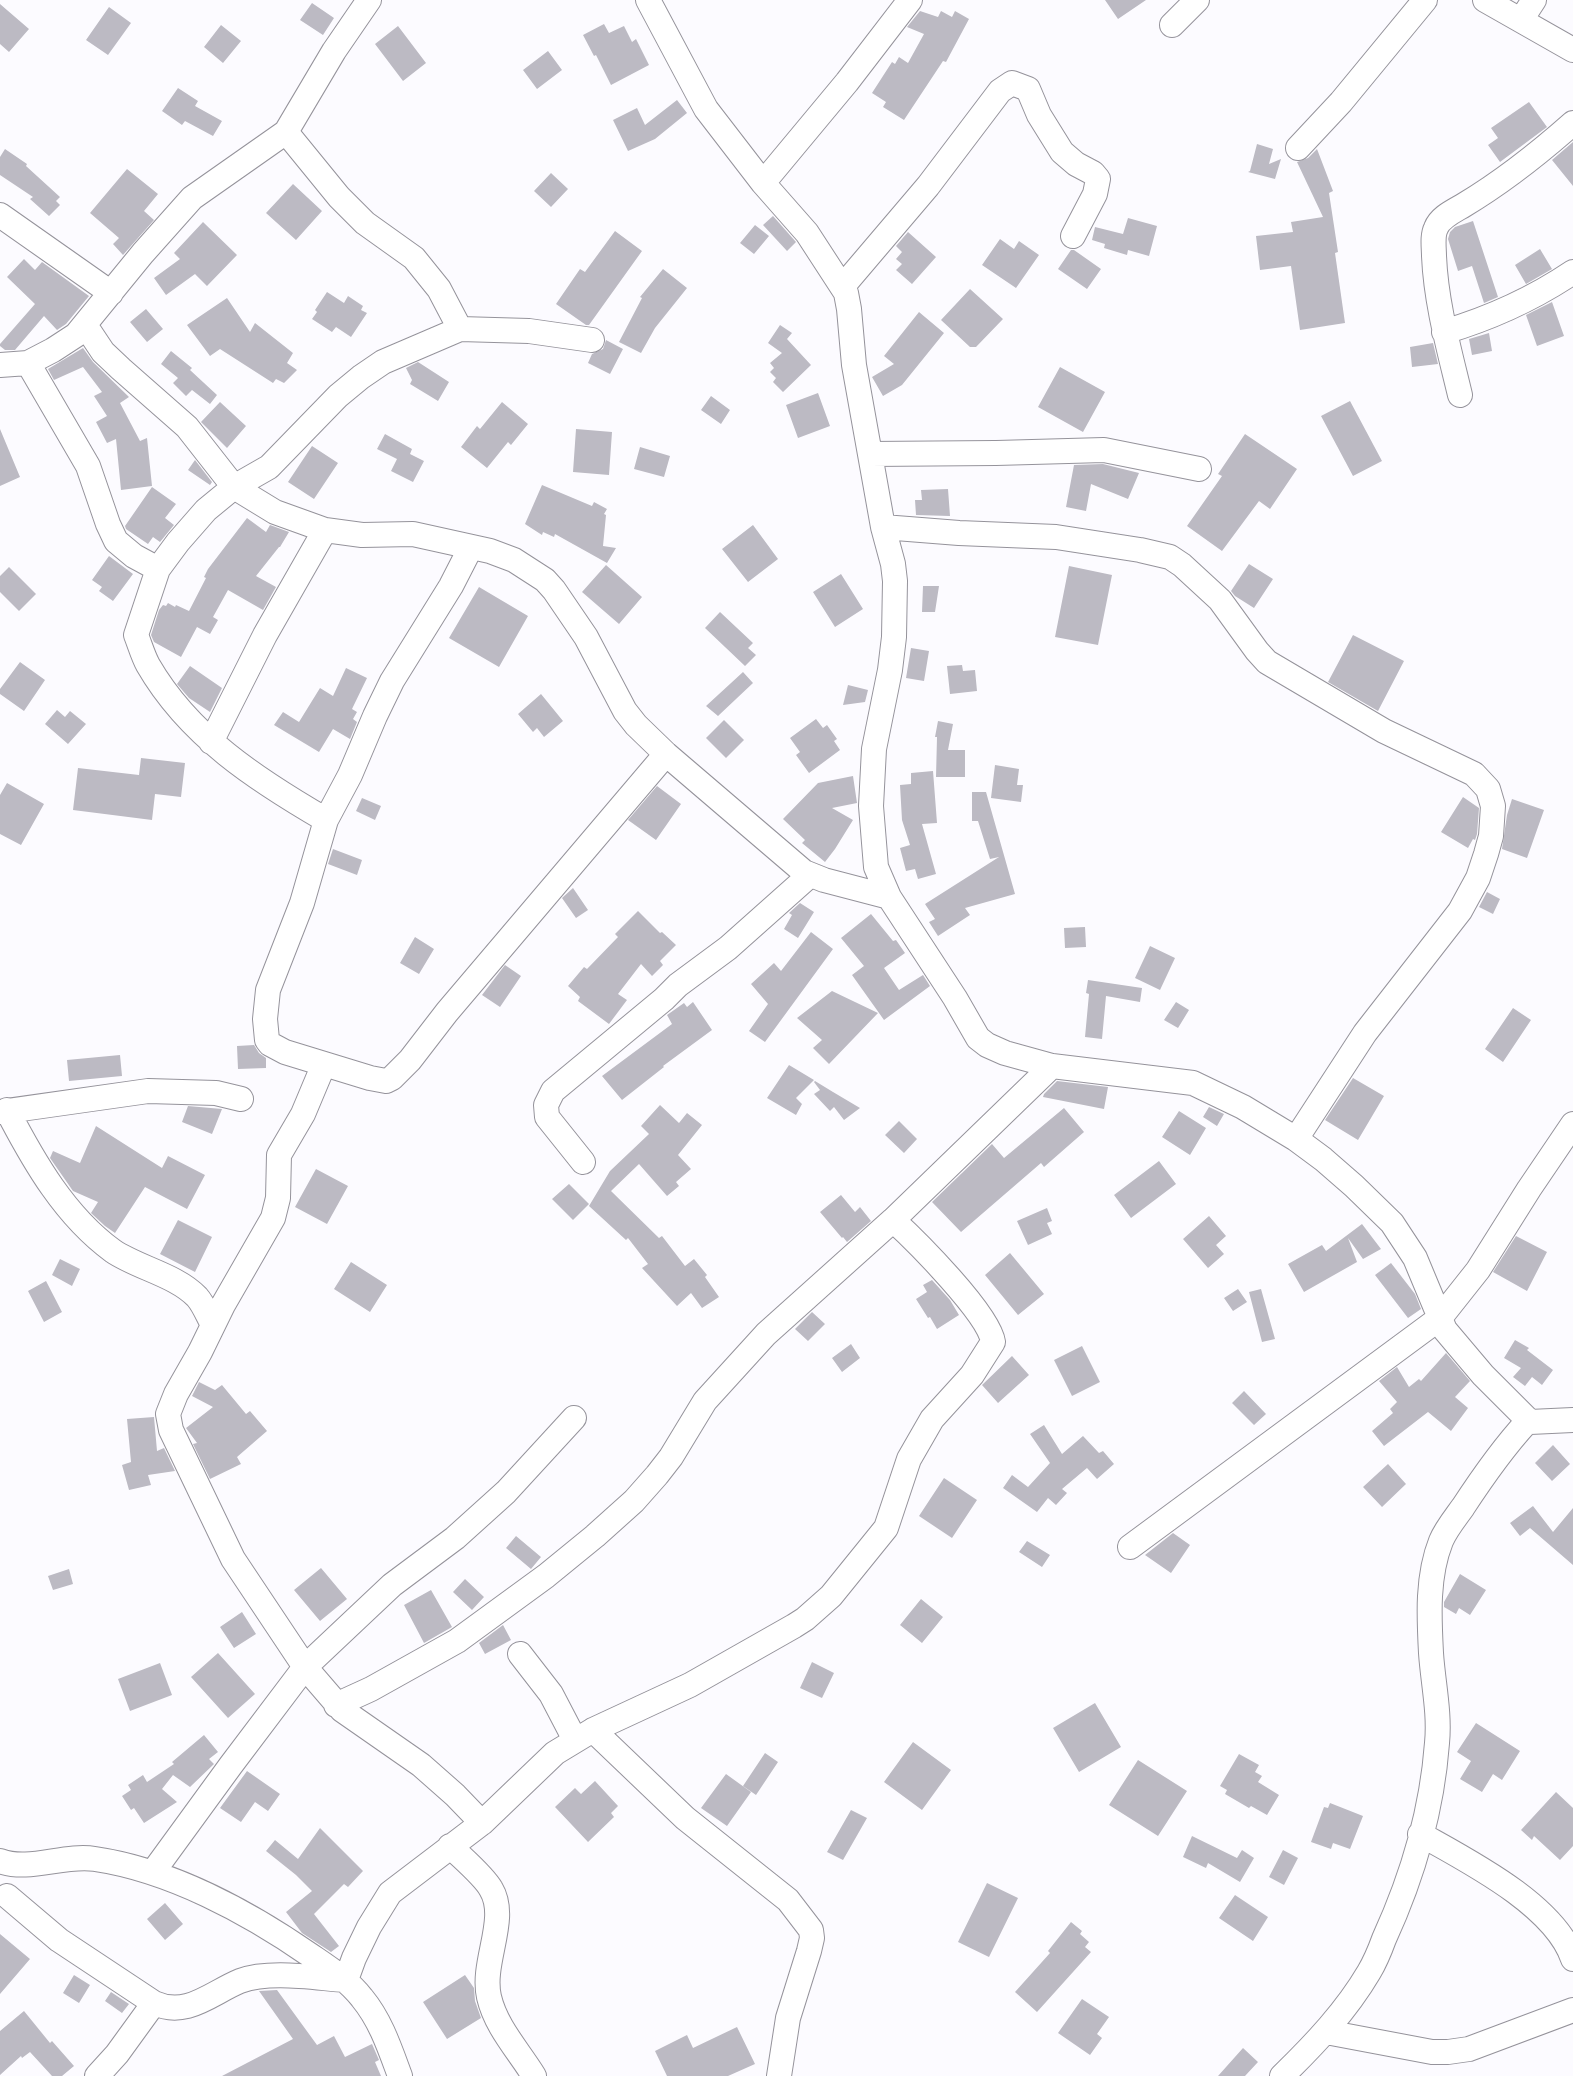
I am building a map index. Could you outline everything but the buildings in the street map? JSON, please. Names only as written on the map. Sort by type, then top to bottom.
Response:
[{"type":"street","points":[[0,365],[28,363],[53,350],[76,334],[192,198],[286,132],[334,51],[369,0]]},
{"type":"street","points":[[648,0],[706,109],[763,183],[807,233],[843,286],[849,309],[854,365],[895,581],[894,637],[890,670],[874,748],[871,806],[876,867],[889,897],[955,998],[978,1038],[987,1045],[1005,1053],[1052,1066],[1193,1083],[1243,1107],[1296,1139],[1354,1186],[1392,1223],[1415,1258],[1445,1330],[1483,1375],[1530,1422]]},
{"type":"street","points":[[763,183],[847,82],[910,0]]},
{"type":"street","points":[[1172,25],[1197,0]]},
{"type":"street","points":[[1298,148],[1341,102],[1425,0]]},
{"type":"street","points":[[1485,0],[1527,10],[1573,50]]},
{"type":"street","points":[[843,286],[928,186],[1000,91],[1012,83],[1028,89],[1039,115],[1062,152],[1076,164],[1093,173],[1098,179],[1095,194],[1073,236]]},
{"type":"street","points":[[1460,395],[1444,332],[1435,275],[1435,228],[1445,217],[1528,162],[1573,123]]},
{"type":"street","points":[[286,132],[339,197],[365,223],[414,258],[439,289],[460,329]]},
{"type":"street","points":[[0,215],[111,293]]},
{"type":"street","points":[[1444,332],[1506,310],[1537,295],[1573,272]]},
{"type":"street","points":[[85,325],[103,352],[188,427],[234,487],[275,512],[325,530],[362,535],[413,534],[471,547],[514,560],[549,584],[586,637],[626,711],[636,725],[666,754],[810,875],[889,897]]},
{"type":"street","points":[[326,820],[269,787],[202,735],[170,696],[148,664],[136,635],[158,569],[206,510],[234,487],[269,467],[338,396],[383,362],[460,329],[529,331],[592,340]]},
{"type":"street","points":[[28,363],[88,466],[116,541],[134,556],[158,569]]},
{"type":"street","points":[[870,454],[1104,450],[1199,469]]},
{"type":"street","points":[[883,526],[959,533],[1056,537],[1170,557],[1220,600],[1267,662],[1384,731],[1474,774],[1488,789],[1493,806],[1491,836],[1478,878],[1465,903],[1365,1033],[1296,1139]]},
{"type":"street","points":[[211,742],[265,635],[325,530]]},
{"type":"street","points":[[471,547],[451,586],[392,681],[350,775],[326,820],[302,903],[268,990],[265,1019],[267,1040],[270,1044],[285,1052],[370,1078],[386,1081],[393,1078],[666,754]]},
{"type":"street","points":[[583,1162],[547,1118],[546,1105],[553,1090],[678,985],[728,948],[810,875]]},
{"type":"street","points":[[324,1064],[303,1114],[279,1155],[278,1198],[273,1218],[176,1394],[168,1414],[171,1430],[233,1559],[305,1667],[336,1705],[421,1765],[455,1795],[482,1824]]},
{"type":"street","points":[[336,1705],[371,1689],[457,1641],[546,1576],[595,1536],[634,1501],[657,1475],[671,1457],[705,1401],[766,1334],[893,1220],[1052,1066]]},
{"type":"street","points":[[213,1325],[201,1301],[189,1290],[115,1252],[94,1235],[47,1181],[3,1111],[148,1091],[216,1094],[241,1098]]},
{"type":"street","points":[[1130,1547],[1440,1318],[1478,1270],[1573,1124]]},
{"type":"street","points":[[346,1980],[369,1927],[390,1893],[482,1824],[547,1760],[584,1735],[690,1685],[805,1619],[831,1596],[886,1528],[895,1496],[918,1440],[932,1419],[972,1375],[993,1342],[992,1334],[980,1315],[918,1243],[893,1220]]},
{"type":"street","points":[[153,1872],[305,1667],[392,1585],[455,1538],[506,1492],[574,1418]]},
{"type":"street","points":[[1282,2076],[1326,2032],[1370,1970],[1400,1903],[1420,1834],[1438,1742],[1431,1653],[1430,1593],[1437,1556],[1446,1531],[1515,1437],[1530,1422],[1573,1420]]},
{"type":"street","points":[[520,1654],[584,1735],[788,1900],[811,1930],[812,1938],[788,2018],[779,2076]]},
{"type":"street","points":[[1420,1834],[1499,1880],[1524,1899],[1562,1935],[1573,1959]]},
{"type":"street","points":[[450,1846],[490,1887],[494,1897],[496,1922],[487,1968],[489,1996],[503,2030],[534,2076]]},
{"type":"street","points":[[346,1980],[259,1976],[241,1981],[193,2005],[172,2009],[154,2003],[3,1900],[10,1864],[81,1858],[153,1872],[261,1923],[346,1980],[373,2014],[384,2034],[400,2076]]},
{"type":"street","points":[[98,2076],[154,2003]]},
{"type":"street","points":[[1326,2032],[1432,2052],[1448,2052],[1469,2049],[1573,2010]]}]
